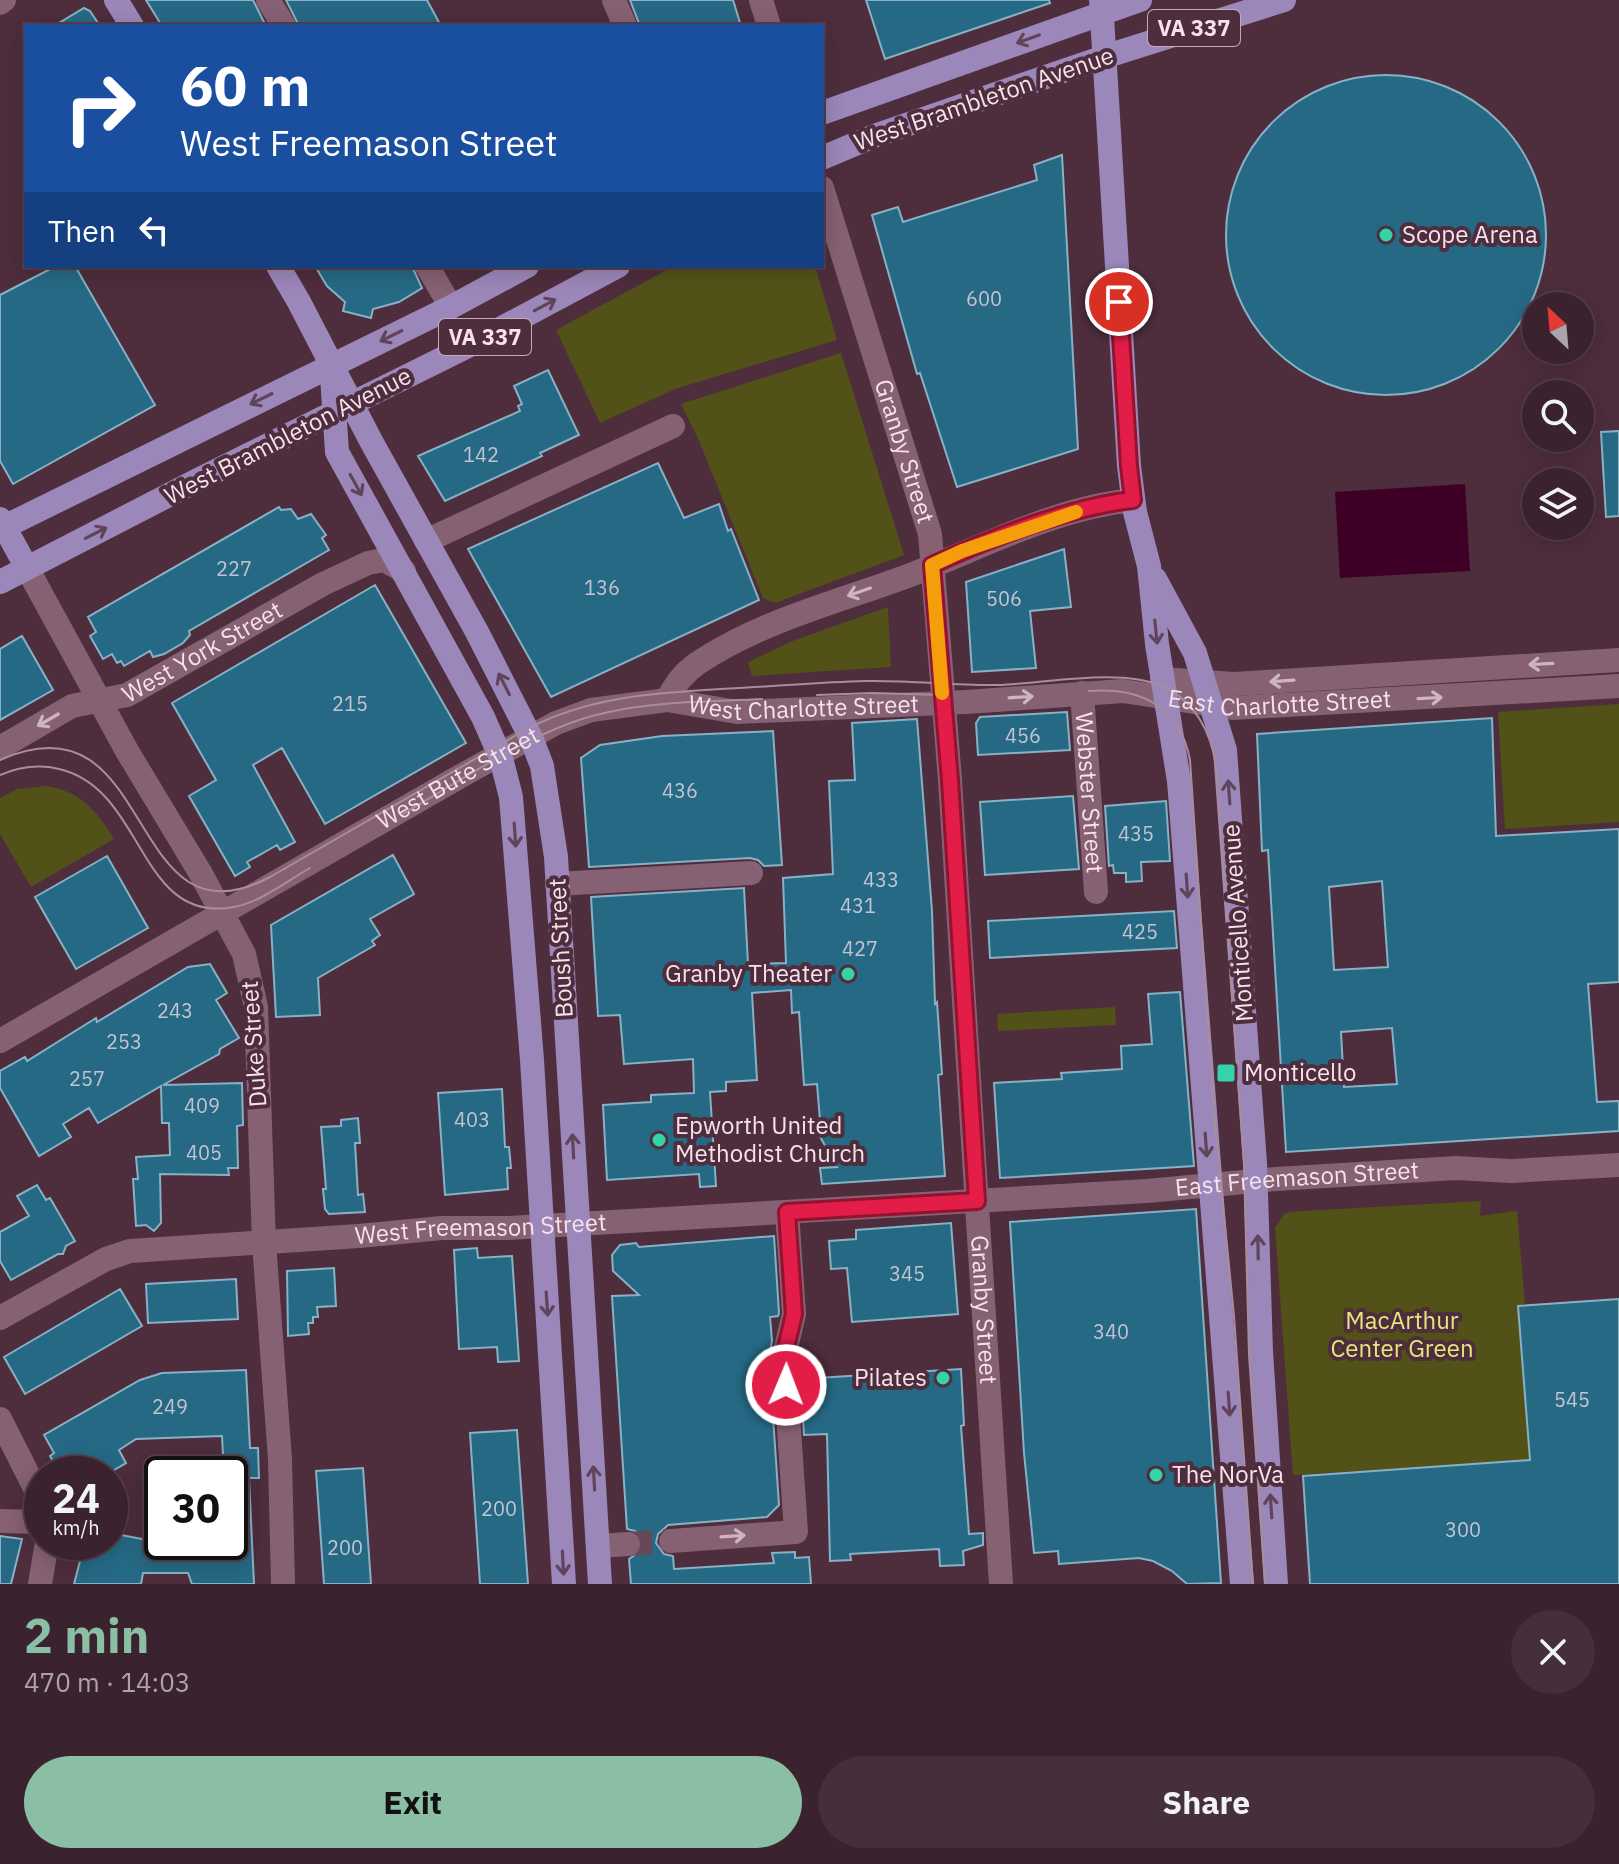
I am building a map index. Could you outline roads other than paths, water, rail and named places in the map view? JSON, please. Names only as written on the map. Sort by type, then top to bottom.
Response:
[{"type":"main road","points":[[116,0],[131,24]]},
{"type":"main road","name":"West Brambleton Avenue","points":[[824,112],[1101,6],[1140,0]]},
{"type":"main road","name":"West Brambleton Avenue","points":[[824,157],[874,136],[1104,57],[1284,0]]},
{"type":"main road","name":"Monticello Avenue","points":[[1101,6],[1129,466],[1133,500],[1149,566],[1179,781],[1242,1584]]},
{"type":"main road","name":"Boush Street","points":[[279,268],[331,365],[343,408],[426,541],[477,632],[531,737],[542,766],[557,884],[600,1584]]},
{"type":"main road","name":"West Brambleton Avenue","points":[[1,525],[451,307],[523,268]]},
{"type":"main road","name":"West Brambleton Avenue","points":[[0,582],[472,344],[614,268]]},
{"type":"main road","name":"Boush Street","points":[[343,408],[337,452],[471,692],[500,755],[513,812],[532,1060],[564,1584]]},
{"type":"main road","name":"Duke Street","points":[[1,525],[27,568]]},
{"type":"main road","name":"Monticello Avenue","points":[[1149,566],[1195,653],[1225,750],[1256,1181],[1261,1351],[1276,1584]]},
{"type":"street","points":[[268,0],[283,24]]},
{"type":"street","points":[[614,0],[624,24]]},
{"type":"street","points":[[761,0],[768,24]]},
{"type":"street","name":"Granby Street","points":[[824,194],[930,534],[1001,1584]]},
{"type":"street","points":[[428,268],[451,307]]},
{"type":"street","points":[[426,541],[673,426]]},
{"type":"street","points":[[667,700],[674,685],[690,669],[722,649],[819,607],[962,551],[1072,513],[1133,500]]},
{"type":"street","name":"West York Street","points":[[0,748],[72,706],[127,695],[323,584],[378,560],[388,561],[404,571]]},
{"type":"street","name":"Duke Street","points":[[27,568],[244,954],[256,1007],[264,1243],[280,1459],[283,1584]]},
{"type":"street","name":"East Charlotte Street","points":[[1208,695],[1619,660]]},
{"type":"street","name":"East Charlotte Street","points":[[943,703],[1164,688],[1208,695],[1242,708],[1619,686]]},
{"type":"street","name":"Webster Street","points":[[1082,693],[1096,892]]},
{"type":"street","name":"West Bute Street","points":[[0,1041],[566,718],[591,710],[667,700]]},
{"type":"street","name":"West Charlotte Street","points":[[667,700],[737,712],[943,703]]},
{"type":"street","points":[[557,884],[751,873]]},
{"type":"street","name":"East Freemason Street","points":[[977,1201],[1456,1168],[1511,1171],[1619,1165]]},
{"type":"street","name":"West Freemason Street","points":[[0,1318],[106,1259],[130,1251],[442,1228],[541,1226],[977,1201]]},
{"type":"street","points":[[671,1541],[796,1532],[784,1356],[794,1314],[787,1212]]},
{"type":"street","points":[[0,1419],[24,1466]]},
{"type":"street","points":[[0,1521],[24,1522]]},
{"type":"street","points":[[598,1546],[628,1544]]},
{"type":"street","points":[[40,1584],[44,1560]]},
{"type":"tunnel","points":[[628,1544],[671,1541]]},
{"type":"tram line","points":[[0,760],[51,748],[89,759],[117,786],[162,856],[188,882],[223,891],[270,877],[527,729],[597,703],[670,692],[866,681],[999,685],[1104,677],[1145,681],[1174,692],[1200,720],[1211,743],[1216,768],[1244,1164],[1249,1355],[1265,1584]]},
{"type":"tram line","points":[[1089,691],[1125,692],[1155,704],[1177,726],[1190,760],[1214,1114],[1234,1316],[1253,1584]]},
{"type":"tram line","points":[[817,695],[941,695]]},
{"type":"tram line","points":[[403,814],[520,746],[592,716],[655,705],[762,699]]},
{"type":"tram line","points":[[0,775],[22,768],[44,767],[59,769],[88,781],[127,826],[159,877],[178,896],[202,907],[244,904],[264,896],[310,868]]},
{"type":"place","name":"Scope Arena","points":[[1386,235]]},
{"type":"place","name":"Granby Theater","points":[[848,974]]},
{"type":"place","name":"Monticello","points":[[1226,1073]]},
{"type":"place","name":"Epworth United Methodist Church","points":[[659,1140]]},
{"type":"place","name":"Pilates","points":[[943,1378]]},
{"type":"place","name":"The NorVa","points":[[1156,1475]]},
{"type":"park label","name":"MacArthur Center Green","points":[[1402,1335]]}]
